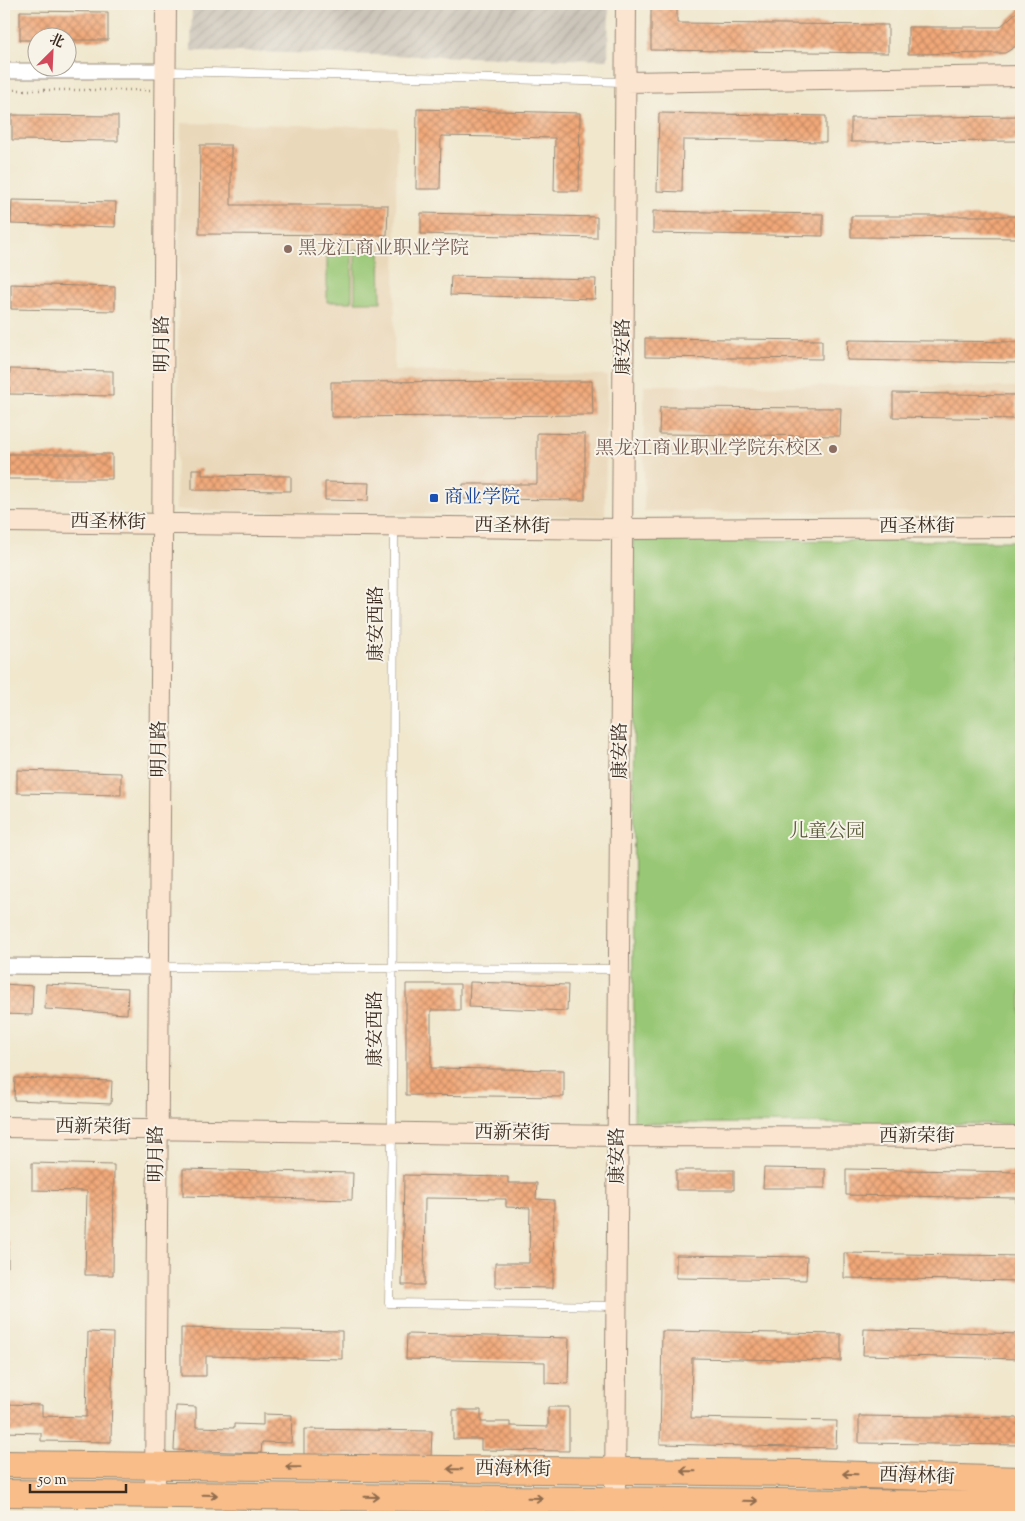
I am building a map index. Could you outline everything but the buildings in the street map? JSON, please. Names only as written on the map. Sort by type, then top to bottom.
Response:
[{"type":"highway","name":"西海林街","points":[[4,1464],[802,1473],[1021,1480]]},
{"type":"highway","name":"西海林街","points":[[4,1493],[1021,1505]]},
{"type":"street","name":"明月路","points":[[155,1494],[166,4]]},
{"type":"street","name":"康安路","points":[[615,1499],[626,4]]},
{"type":"street","points":[[4,71],[165,81]]},
{"type":"street","points":[[626,82],[1021,76]]},
{"type":"street","name":"西圣林街","points":[[4,522],[623,528],[1021,527]]},
{"type":"street","points":[[4,966],[159,967]]},
{"type":"street","name":"西新荣街","points":[[4,1127],[618,1136],[1021,1137]]},
{"type":"lane","points":[[165,81],[626,82]]},
{"type":"lane","name":"康安西路","points":[[394,526],[392,1133],[389,1303],[617,1306]]},
{"type":"lane","points":[[159,967],[620,969]]},
{"type":"path","points":[[4,90],[165,81]]},
{"type":"shaded area","points":[[192,4],[609,4],[608,60],[191,51]]},
{"type":"shaded area","name":"黑龙江商业职业学院","points":[[181,123],[397,127],[394,371],[607,375],[605,516],[176,510]]},
{"type":"shaded area","name":"黑龙江商业职业学院东校区","points":[[644,385],[1021,387],[1021,513],[644,511]]},
{"type":"green space","points":[[352,250],[352,302],[327,302],[327,251]]},
{"type":"green space","points":[[355,250],[380,250],[381,302],[355,302]]},
{"type":"green space","name":"儿童公园","points":[[633,540],[1021,541],[1021,1124],[634,1123]]},
{"type":"place","name":"黑龙江商业职业学院","points":[[288,249]]},
{"type":"place","name":"黑龙江商业职业学院东校区","points":[[833,449]]},
{"type":"place","name":"商业学院","points":[[434,498]]}]
